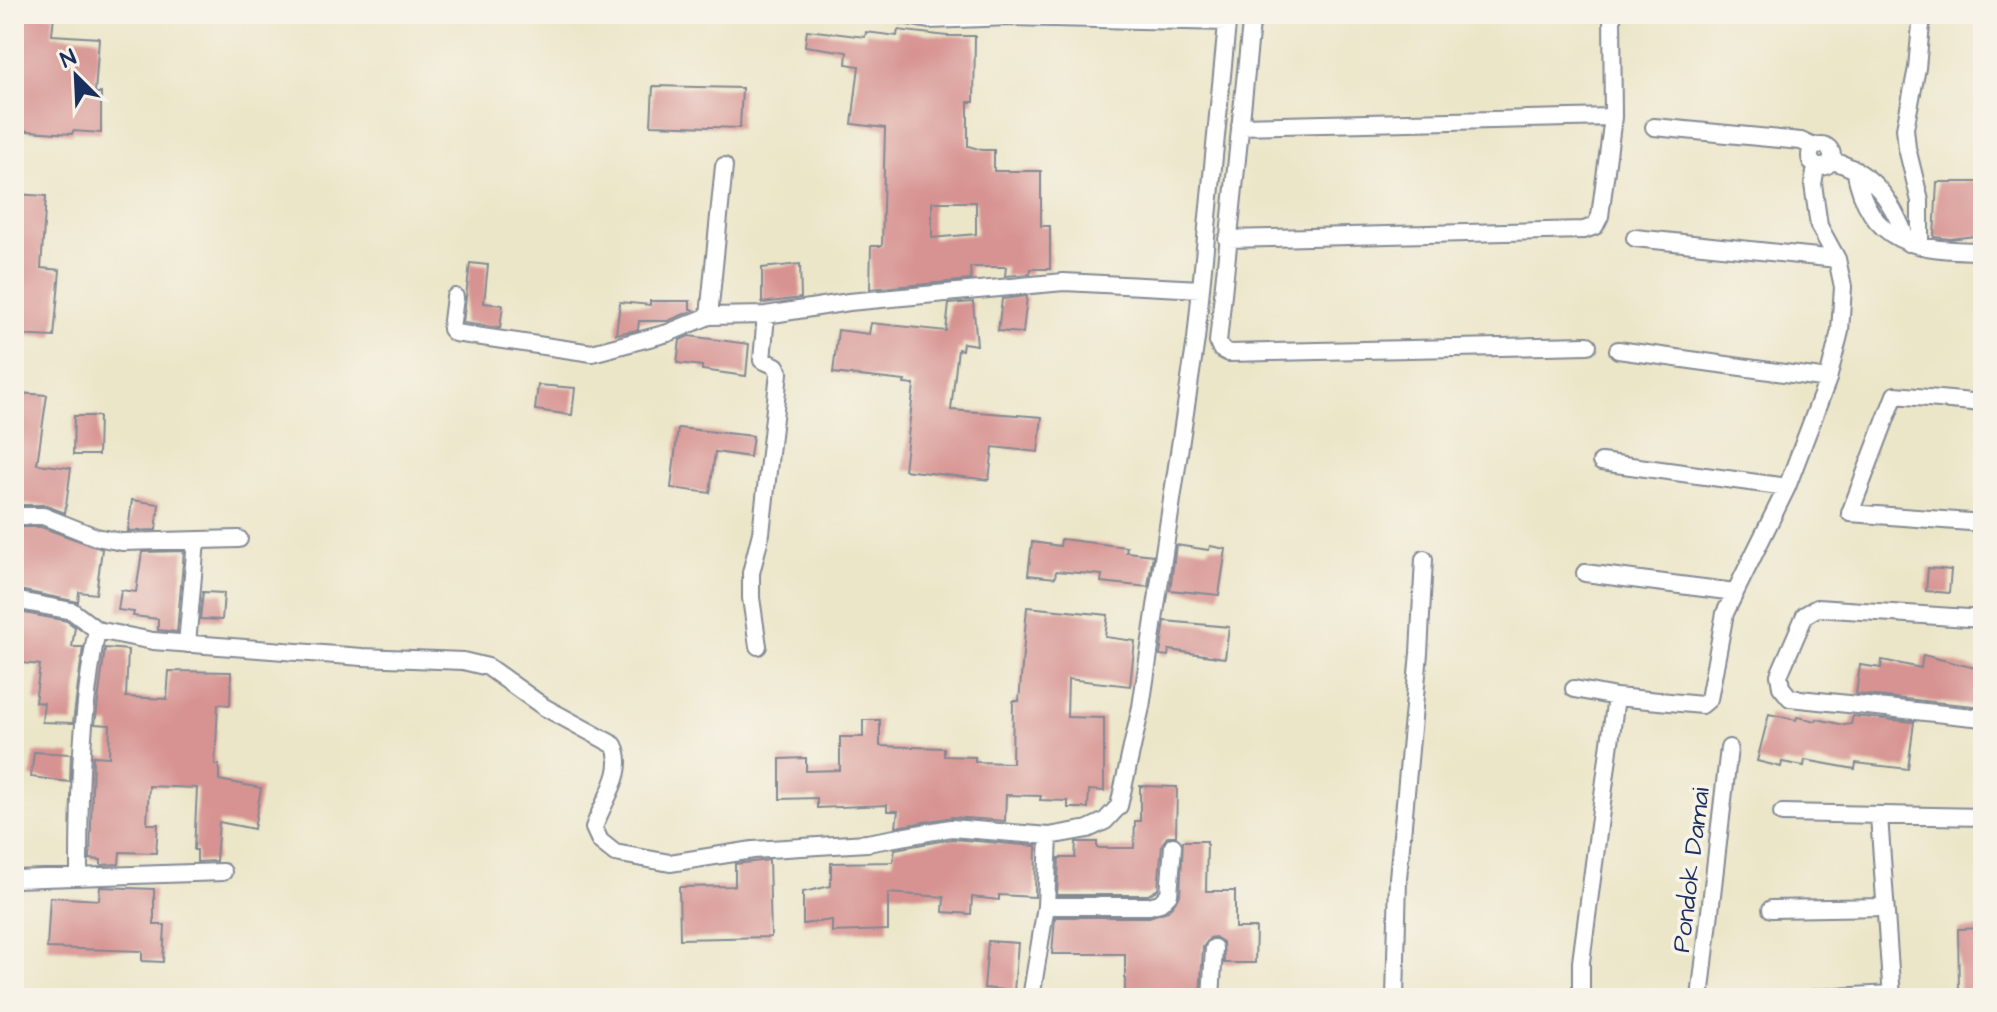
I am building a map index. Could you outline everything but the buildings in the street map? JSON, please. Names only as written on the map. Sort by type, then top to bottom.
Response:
[{"type":"street","points":[[14,600],[72,611],[97,630],[153,641],[362,657],[463,661],[488,667],[544,707],[614,745],[619,755],[619,768],[594,828],[600,841],[615,853],[632,858],[670,863],[753,850],[867,843],[951,828],[1049,836],[1088,829],[1105,821],[1119,806],[1141,707],[1201,289],[1228,18],[1010,17],[929,20],[897,14]]},
{"type":"street","points":[[1282,14],[1252,15],[1227,239],[1218,342],[1221,349],[1229,353],[1588,345]]},
{"type":"street","points":[[1227,239],[1584,230],[1595,226],[1600,216],[1613,117],[1612,14]]},
{"type":"street","points":[[1914,244],[1920,201],[1905,128],[1917,68],[1922,14]]},
{"type":"street","points":[[1240,126],[1613,117]]},
{"type":"street","points":[[1654,127],[1801,141],[1814,147],[1809,157],[1824,164],[1855,169],[1865,200],[1890,236],[1943,251],[1983,251]]},
{"type":"street","points":[[1574,689],[1616,697],[1702,705],[1709,699],[1725,613],[1787,487],[1828,379],[1840,331],[1843,287],[1837,259],[1819,226],[1815,207],[1813,184],[1824,164]]},
{"type":"street","points":[[709,316],[724,166]]},
{"type":"street","points":[[1215,167],[1235,168]]},
{"type":"street","points":[[1635,238],[1837,259]]},
{"type":"street","points":[[455,297],[450,325],[455,333],[592,353],[668,333],[709,316],[766,315],[849,302],[1064,282],[1201,289]]},
{"type":"street","points":[[758,646],[751,573],[761,533],[779,373],[776,366],[763,362],[761,356],[766,315]]},
{"type":"street","points":[[1618,350],[1828,379]]},
{"type":"street","points":[[1983,403],[1895,395],[1850,513],[1983,523]]},
{"type":"street","points":[[1601,462],[1787,487]]},
{"type":"street","points":[[14,516],[43,516],[96,537],[122,542],[239,539]]},
{"type":"street","points":[[187,644],[196,541]]},
{"type":"street","points":[[1395,998],[1398,878],[1419,653],[1424,559]]},
{"type":"street","points":[[1585,573],[1735,592]]},
{"type":"street","points":[[1983,619],[1817,608],[1805,615],[1779,675],[1781,687],[1790,698],[1983,718]]},
{"type":"street","points":[[79,875],[79,799],[89,672],[97,630]]},
{"type":"street","points":[[1581,998],[1581,962],[1616,697]]},
{"type":"street","name":"Pondok Damai","points":[[1700,998],[1729,748]]},
{"type":"street","points":[[1782,813],[1983,817]]},
{"type":"street","points":[[1816,998],[1892,996],[1879,816]]},
{"type":"street","points":[[1031,998],[1046,906],[1049,836]]},
{"type":"street","points":[[1046,906],[1149,906],[1160,903],[1169,894],[1173,846]]},
{"type":"street","points":[[14,879],[223,872]]},
{"type":"street","points":[[1771,909],[1885,907]]},
{"type":"street","points":[[1211,998],[1214,948]]}]
